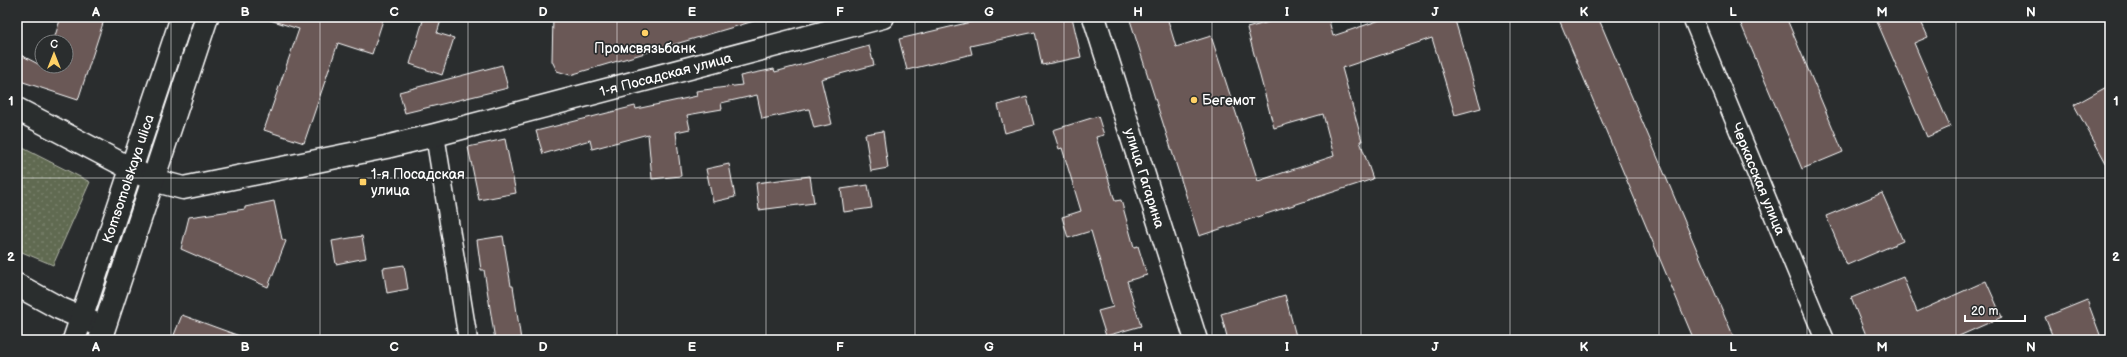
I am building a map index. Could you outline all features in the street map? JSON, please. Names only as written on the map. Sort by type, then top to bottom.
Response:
[{"type":"street","name":"Komsomolskaya ulica","points":[[74,340],[182,17]]},
{"type":"street","name":"Komsomolskaya ulica","points":[[102,334],[207,17]]},
{"type":"street","name":"1-я Посадская улица","points":[[17,109],[153,180],[183,188],[386,147],[883,17]]},
{"type":"street","name":"улица Гагарина","points":[[1094,17],[1196,340]]},
{"type":"street","name":"Черкасская улица","points":[[1692,17],[1825,340]]},
{"type":"street","points":[[435,135],[468,340]]},
{"type":"street","points":[[17,285],[81,317],[102,334]]},
{"type":"green space","points":[[17,145],[90,182],[53,265],[17,250]]},
{"type":"building","points":[[61,17],[105,17],[78,100],[17,80],[17,53],[34,62],[34,74],[74,74],[74,34],[56,34]]},
{"type":"building","points":[[271,17],[384,17],[372,54],[338,43],[304,143],[264,130],[299,29],[270,20]]},
{"type":"building","points":[[424,17],[442,17],[437,33],[454,38],[442,75],[410,64]]},
{"type":"building","points":[[553,17],[753,17],[754,21],[570,75],[557,71],[552,61]]},
{"type":"building","points":[[992,17],[1072,17],[1081,57],[1042,65],[1035,32],[970,46],[972,54],[907,70],[899,39]]},
{"type":"building","points":[[1129,17],[1167,17],[1176,47],[1211,36],[1258,181],[1334,156],[1323,114],[1274,128],[1247,28],[1287,17],[1328,17],[1333,36],[1389,17],[1454,17],[1481,108],[1455,115],[1432,38],[1342,68],[1362,141],[1360,141],[1373,179],[1199,236]]},
{"type":"building","points":[[1558,17],[1598,17],[1735,340],[1694,340]]},
{"type":"building","points":[[1738,17],[1786,17],[1843,152],[1802,169]]},
{"type":"building","points":[[1875,17],[1919,17],[1928,37],[1914,43],[1950,127],[1927,137]]},
{"type":"building","points":[[869,46],[874,65],[821,79],[832,124],[814,128],[809,109],[762,119],[757,95],[721,103],[722,109],[687,115],[690,129],[676,132],[681,176],[652,179],[648,134],[592,149],[590,140],[543,154],[536,131],[635,106],[636,109],[697,96],[696,91],[742,85],[740,76],[774,69],[775,72]]},
{"type":"building","points":[[502,65],[508,88],[405,113],[399,92]]},
{"type":"building","points":[[2110,85],[2110,170],[2074,105]]},
{"type":"building","points":[[1027,97],[1034,125],[1005,133],[998,105]]},
{"type":"building","points":[[1098,116],[1104,135],[1096,137],[1115,201],[1121,200],[1134,247],[1138,246],[1147,275],[1127,281],[1141,326],[1106,336],[1098,311],[1113,307],[1091,231],[1068,238],[1062,217],[1081,211],[1062,148],[1059,149],[1053,130]]},
{"type":"building","points":[[883,131],[888,168],[871,171],[865,134]]},
{"type":"building","points":[[505,139],[516,193],[479,200],[468,147]]},
{"type":"building","points":[[729,164],[735,197],[713,202],[706,169]]},
{"type":"building","points":[[810,176],[814,203],[759,210],[756,183]]},
{"type":"building","points":[[868,185],[872,208],[844,212],[841,189]]},
{"type":"building","points":[[1882,193],[1903,241],[1847,265],[1826,216]]},
{"type":"building","points":[[274,201],[282,239],[286,241],[268,287],[181,249],[189,217],[245,209],[245,207]]},
{"type":"building","points":[[362,236],[366,258],[336,264],[332,241]]},
{"type":"building","points":[[503,236],[511,286],[513,286],[521,340],[495,340],[484,270],[481,270],[477,240]]},
{"type":"building","points":[[404,265],[408,289],[387,293],[383,268]]},
{"type":"building","points":[[1903,277],[1917,312],[1986,281],[2002,317],[1950,340],[1868,340],[1851,298]]},
{"type":"building","points":[[1285,295],[1297,340],[1228,340],[1221,314]]},
{"type":"building","points":[[2087,300],[2102,340],[2054,340],[2045,317]]},
{"type":"building","points":[[182,315],[245,338],[245,340],[172,340]]},
{"type":"place","name":"Промсвязьбанк","points":[[645,33]]},
{"type":"place","name":"Бегемот","points":[[1194,100]]},
{"type":"place","name":"1-я Посадская улица","points":[[363,182]]}]
